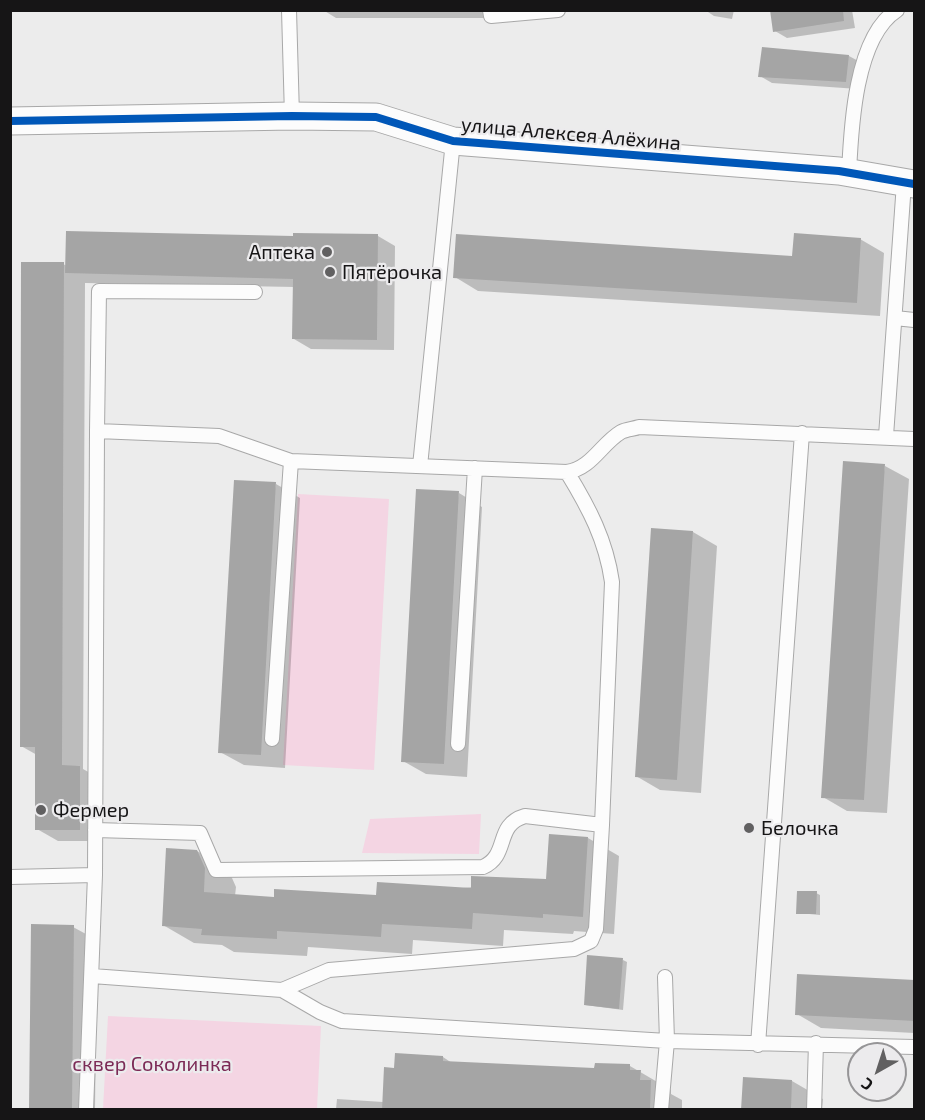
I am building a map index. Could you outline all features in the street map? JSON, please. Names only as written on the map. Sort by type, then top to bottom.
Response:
[{"type":"street","name":"улица Алексея Алёхина","points":[[10,122],[292,116],[376,117],[453,141],[849,173],[909,184]]},
{"type":"lane","points":[[290,10],[292,116]]},
{"type":"lane","points":[[490,10],[491,16],[558,10]]},
{"type":"lane","points":[[849,173],[853,109],[865,58],[882,25],[892,12]]},
{"type":"lane","points":[[420,466],[453,141]]},
{"type":"lane","points":[[886,436],[909,184]]},
{"type":"lane","points":[[86,1110],[95,875],[99,291],[255,292]]},
{"type":"lane","points":[[895,318],[915,320]]},
{"type":"lane","points":[[97,431],[219,436],[291,461],[567,472],[578,470],[587,464],[621,432],[639,427],[915,439]]},
{"type":"lane","points":[[758,1045],[801,433]]},
{"type":"lane","points":[[272,739],[291,461]]},
{"type":"lane","points":[[458,744],[474,468]]},
{"type":"lane","points":[[282,990],[329,970],[574,949],[591,941],[596,929],[612,582],[608,551],[590,509],[567,472]]},
{"type":"lane","points":[[95,830],[200,833],[213,867],[216,870],[228,870],[483,867],[492,863],[498,856],[508,825],[514,819],[525,816],[602,825]]},
{"type":"lane","points":[[10,877],[95,875]]},
{"type":"lane","points":[[92,976],[282,990],[320,1012],[342,1021],[667,1041],[915,1047]]},
{"type":"lane","points":[[661,1110],[667,1041],[665,978]]},
{"type":"lane","points":[[814,1110],[816,1043]]},
{"type":"green space","points":[[298,494],[389,499],[374,770],[283,765]]},
{"type":"green space","points":[[481,814],[479,854],[362,853],[370,819]]},
{"type":"green space","name":"сквер Соколинка","points":[[108,1016],[321,1026],[317,1109],[103,1109]]},
{"type":"building","points":[[770,10],[843,10],[844,21],[773,32]]},
{"type":"building","points":[[762,47],[849,55],[846,82],[758,77]]},
{"type":"building","points":[[66,231],[293,236],[293,233],[378,234],[377,340],[292,339],[293,279],[65,273]]},
{"type":"building","points":[[794,233],[861,238],[857,303],[453,278],[456,234],[792,256]]},
{"type":"building","points":[[21,262],[64,262],[62,765],[80,766],[80,830],[35,830],[35,747],[20,747]]},
{"type":"building","points":[[843,461],[885,464],[864,800],[821,798]]},
{"type":"building","points":[[234,480],[276,482],[261,755],[218,753]]},
{"type":"building","points":[[416,489],[459,491],[444,764],[401,762]]},
{"type":"building","points":[[651,528],[693,531],[677,780],[635,777]]},
{"type":"building","points":[[549,834],[588,837],[583,917],[543,914],[543,918],[473,913],[472,929],[382,924],[381,937],[277,931],[277,939],[201,935],[202,929],[162,926],[166,848],[197,850],[205,868],[204,892],[274,897],[274,889],[376,895],[377,882],[471,888],[471,876],[546,879]]},
{"type":"building","points":[[797,891],[817,891],[816,914],[796,914]]},
{"type":"building","points":[[31,924],[74,925],[72,1110],[29,1110]]},
{"type":"building","points":[[587,955],[623,958],[619,1009],[584,1005]]},
{"type":"building","points":[[797,974],[915,980],[915,1021],[795,1015]]},
{"type":"building","points":[[395,1053],[443,1056],[443,1061],[594,1068],[595,1063],[630,1064],[630,1070],[641,1070],[640,1080],[651,1080],[650,1110],[382,1110],[384,1067],[394,1068]]},
{"type":"building","points":[[743,1077],[792,1080],[791,1110],[741,1110]]},
{"type":"cycle path","points":[[10,121],[292,116],[376,117],[453,141],[839,171],[914,184]]},
{"type":"place","name":"Аптека","points":[[327,252]]},
{"type":"place","name":"Пятёрочка","points":[[330,272]]},
{"type":"place","name":"Фермер","points":[[41,810]]},
{"type":"place","name":"Белочка","points":[[749,828]]}]
